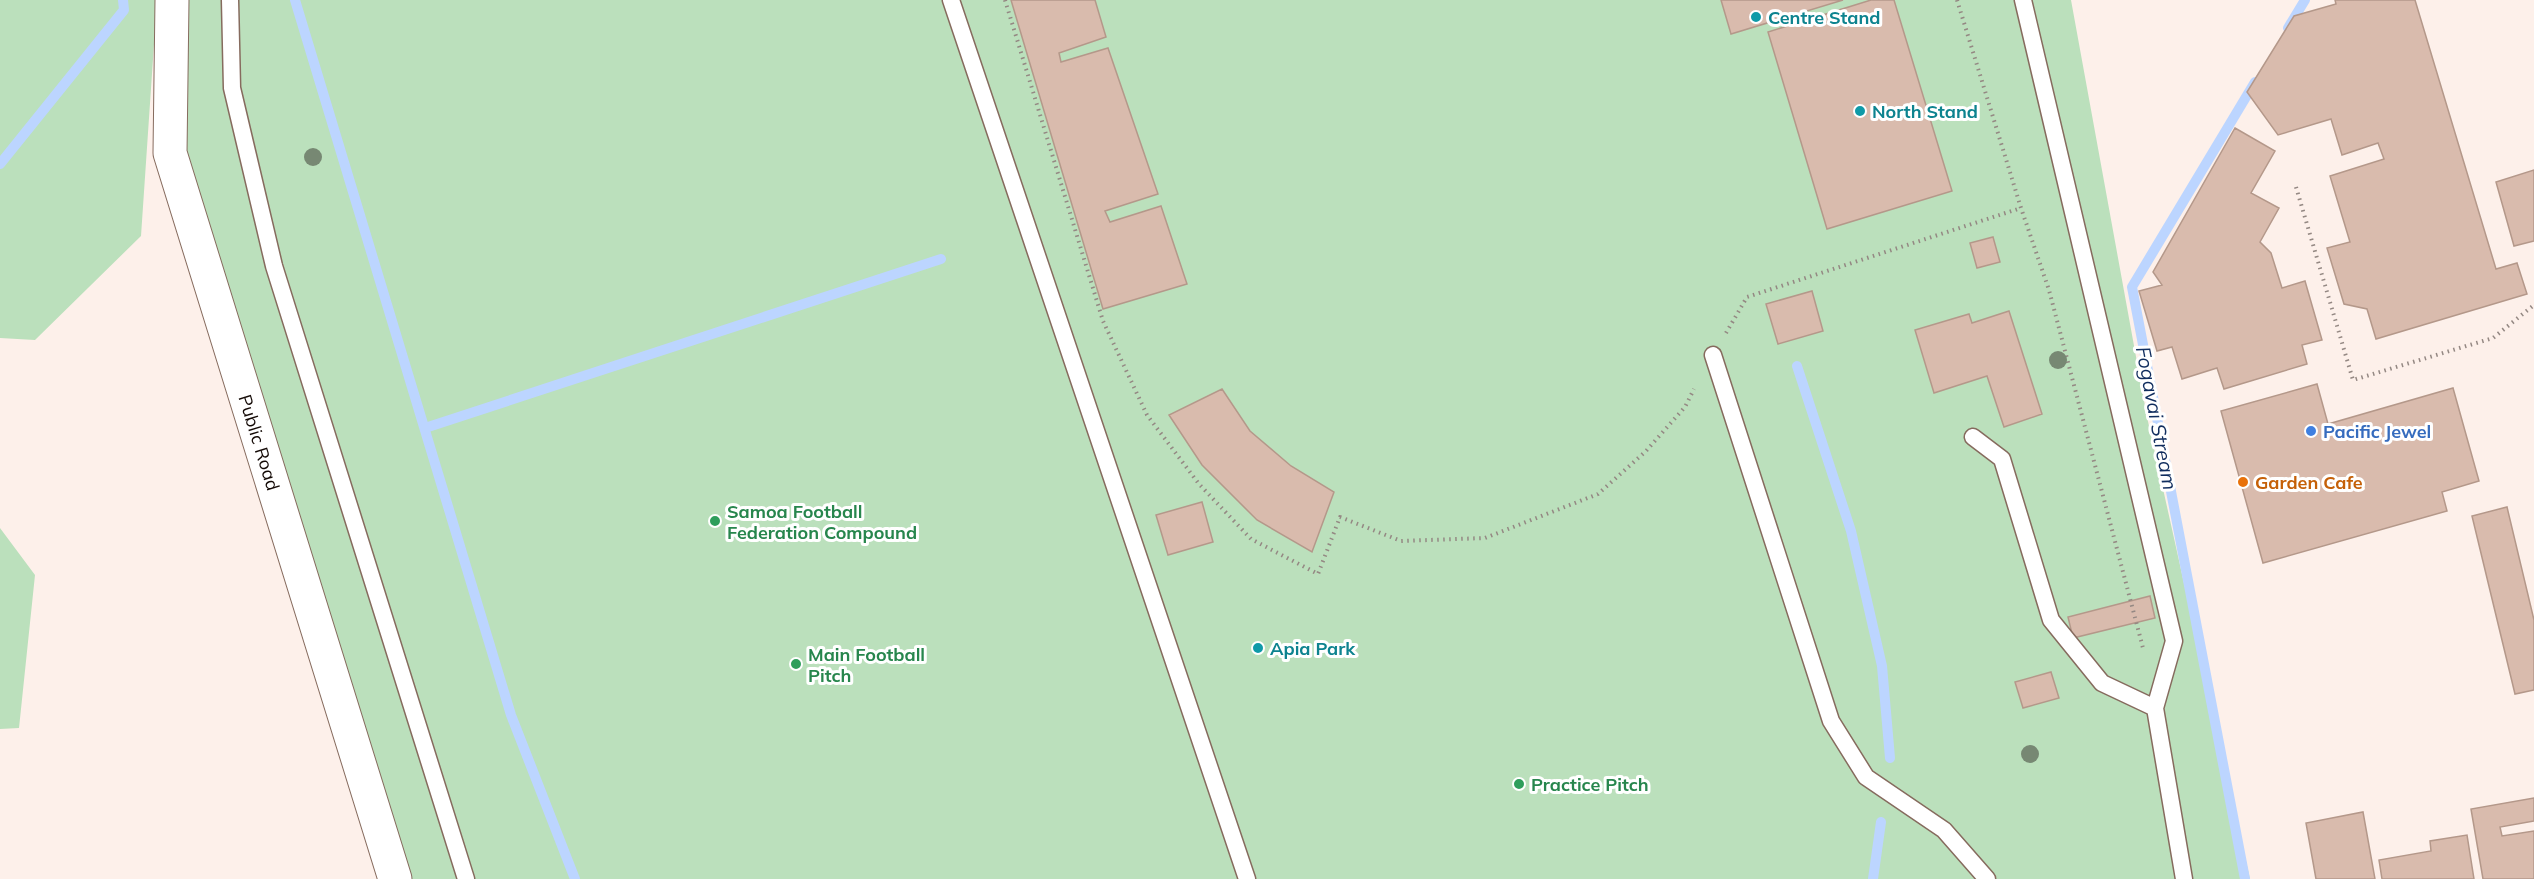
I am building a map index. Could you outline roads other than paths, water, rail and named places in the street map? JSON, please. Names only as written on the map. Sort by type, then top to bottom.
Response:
[{"type":"street","name":"Public Road","points":[[172,0],[170,153],[395,879]]},
{"type":"lane","points":[[230,0],[232,88],[274,266],[466,879]]},
{"type":"lane","points":[[951,0],[1247,879]]},
{"type":"lane","points":[[2024,0],[2174,641],[2155,708],[2184,879]]},
{"type":"lane","points":[[1713,355],[1831,721],[1866,777],[1944,830],[1987,879]]},
{"type":"lane","points":[[1973,437],[2002,459],[2052,620],[2102,682],[2155,708]]},
{"type":"waterway","points":[[0,164],[124,10],[123,0]]},
{"type":"waterway","points":[[295,0],[511,715],[575,879]]},
{"type":"waterway","name":"Fogavai Stream","points":[[2288,28],[2305,0]]},
{"type":"waterway","name":"Fogavai Stream","points":[[2245,879],[2132,287],[2255,82]]},
{"type":"waterway","points":[[425,428],[941,259]]},
{"type":"waterway","points":[[1797,366],[1851,531],[1882,666],[1890,758]]},
{"type":"waterway","points":[[1873,879],[1881,822]]},
{"type":"place","name":"Centre Stand","points":[[1756,17]]},
{"type":"place","name":"North Stand","points":[[1860,111]]},
{"type":"place","name":"Pacific Jewel","points":[[2311,431]]},
{"type":"place","name":"Garden Cafe","points":[[2243,482]]},
{"type":"place","name":"Samoa Football Federation Compound","points":[[715,521]]},
{"type":"place","name":"Apia Park","points":[[1258,648]]},
{"type":"place","name":"Main Football Pitch","points":[[796,664]]},
{"type":"place","name":"Practice Pitch","points":[[1519,784]]}]
